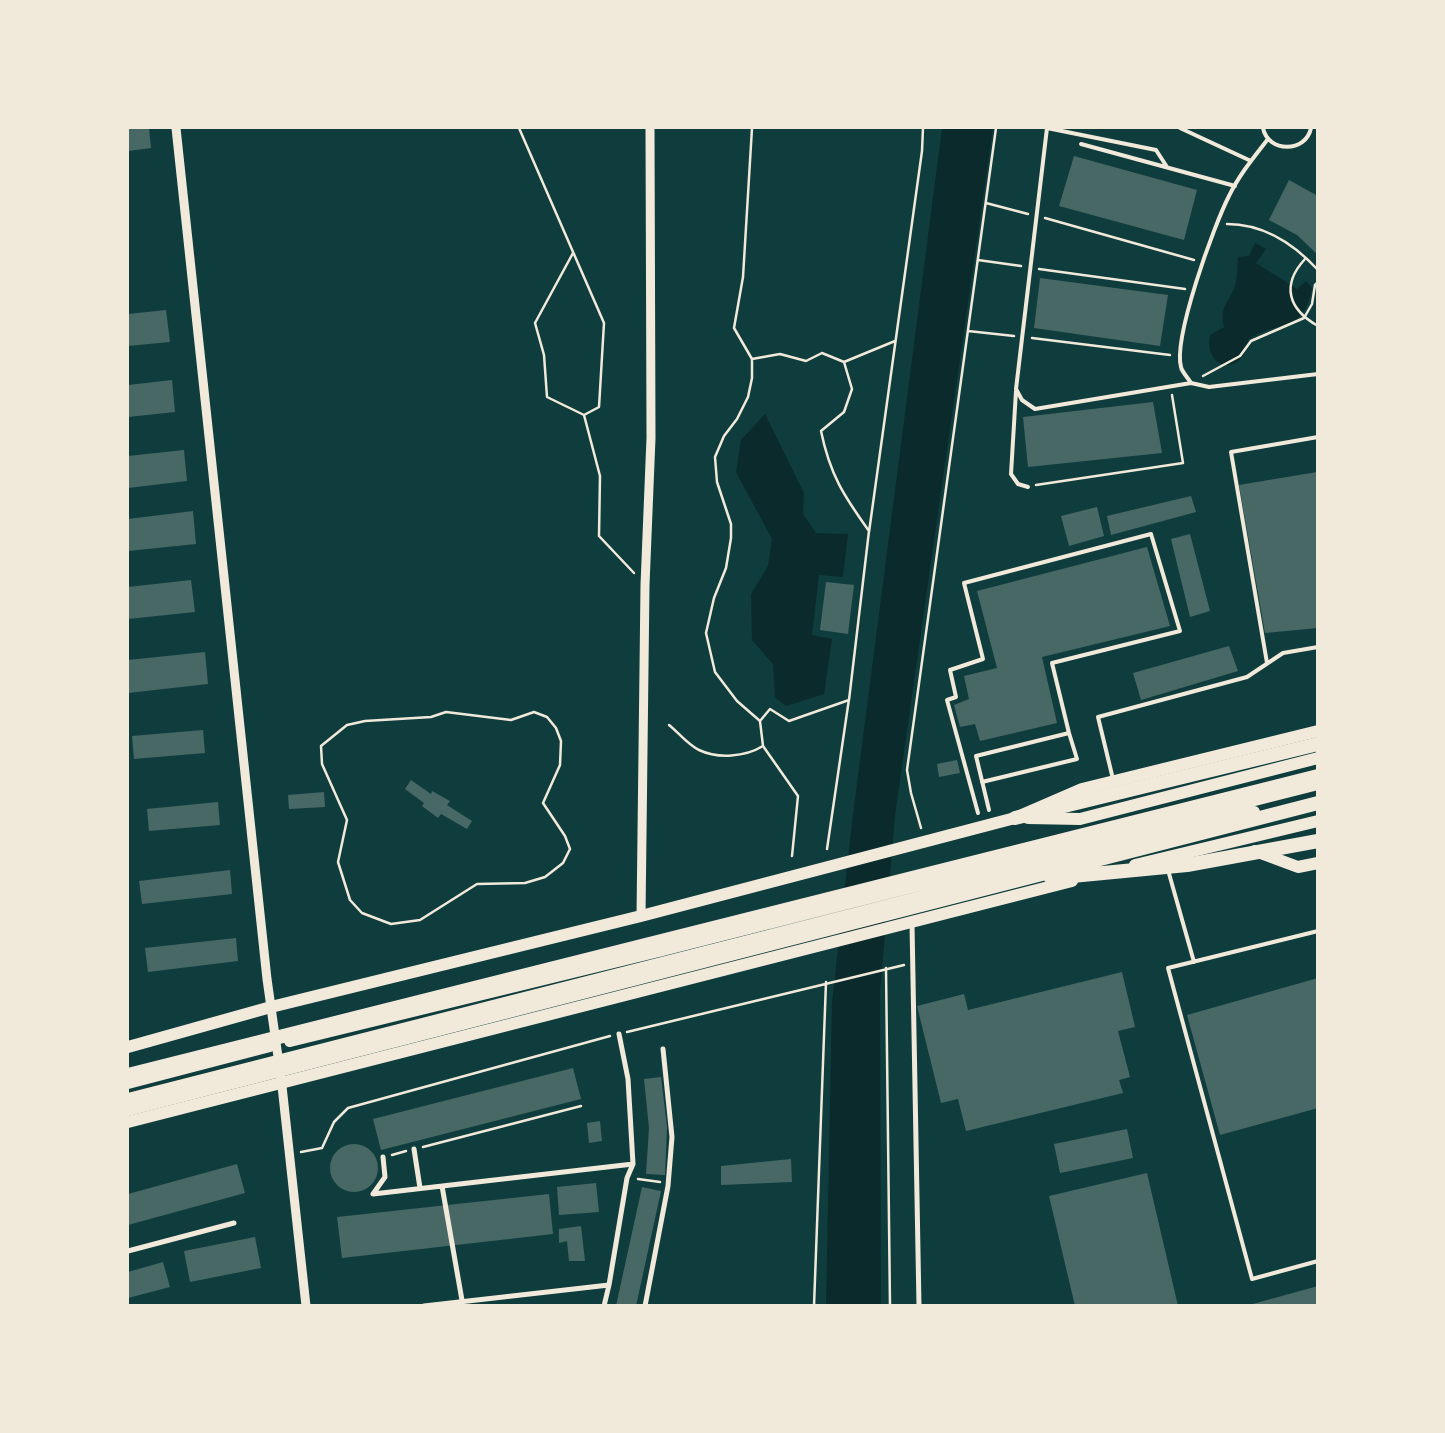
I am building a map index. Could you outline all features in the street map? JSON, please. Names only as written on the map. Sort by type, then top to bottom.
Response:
[{"type":"highway","points":[[1015,818],[1318,744]]},
{"type":"highway","points":[[128,1074],[1318,776]]},
{"type":"highway","points":[[128,1109],[1318,803]]},
{"type":"highway","points":[[1008,882],[1187,865],[1318,841]]},
{"type":"main road","points":[[128,1047],[271,1007],[642,916],[1015,818],[1082,789],[1318,731]]},
{"type":"main road","points":[[1015,818],[1080,819],[1318,758]]},
{"type":"main road","points":[[1202,814],[1250,775]]},
{"type":"main road","points":[[128,1098],[523,997],[1318,784]]},
{"type":"main road","points":[[916,892],[1069,859],[1318,796]]},
{"type":"main road","points":[[128,1122],[805,947],[1318,821]]},
{"type":"main road","points":[[1231,842],[1298,867],[1318,863]]},
{"type":"main road","points":[[1035,890],[1069,859]]},
{"type":"main road","points":[[128,1083],[276,1045],[806,920]]},
{"type":"main road","points":[[523,997],[594,1002]]},
{"type":"street","points":[[176,128],[271,1007],[282,1082],[306,1306]]},
{"type":"street","points":[[642,916],[645,585],[651,438],[650,128]]},
{"type":"street","points":[[912,921],[919,1306]]},
{"type":"street","points":[[604,1306],[626,1178],[633,1164],[628,1079],[619,1034]]},
{"type":"street","points":[[645,1306],[668,1183],[672,1138],[663,1048]]},
{"type":"street","points":[[414,1149],[420,1188]]},
{"type":"street","points":[[383,1157],[385,1177],[374,1194],[633,1164]]},
{"type":"street","points":[[442,1186],[463,1303]]},
{"type":"street","points":[[128,1251],[234,1223]]},
{"type":"street","points":[[424,1306],[609,1285]]},
{"type":"lane","points":[[1028,487],[1018,484],[1011,474],[1016,389],[1047,128],[1156,150],[1167,167]]},
{"type":"lane","points":[[1180,128],[1251,161]]},
{"type":"lane","points":[[1263,128],[1268,139],[1278,146],[1301,144],[1311,128]]},
{"type":"lane","points":[[1191,383],[1181,367],[1182,333],[1203,262],[1235,186],[1268,139]]},
{"type":"lane","points":[[1080,144],[1235,186]]},
{"type":"lane","points":[[1016,389],[1022,400],[1035,409],[1191,383],[1209,387],[1318,374]]},
{"type":"lane","points":[[1268,663],[1231,452],[1318,437]]},
{"type":"lane","points":[[978,813],[947,700],[956,697],[950,670],[983,659],[964,583],[1151,534],[1180,631],[1052,663],[1077,759],[982,782]]},
{"type":"lane","points":[[1112,775],[1098,717],[1247,677],[1284,653],[1318,647]]},
{"type":"lane","points":[[989,810],[976,756],[1069,733]]},
{"type":"lane","points":[[1165,858],[1194,962]]},
{"type":"lane","points":[[1318,931],[1168,968],[1252,1279],[1318,1260]]},
{"type":"path","points":[[519,128],[604,323],[599,407],[584,415]]},
{"type":"path","points":[[752,128],[744,277],[734,328],[752,359],[752,378],[748,397],[737,419],[724,436],[715,457],[717,482],[731,524],[731,538],[726,568],[714,598],[706,633],[714,672],[738,702],[760,721]]},
{"type":"path","points":[[827,849],[922,151],[923,128]]},
{"type":"path","points":[[921,828],[911,793],[907,770],[996,128]]},
{"type":"path","points":[[986,203],[1203,262]]},
{"type":"path","points":[[1218,224],[1241,224],[1263,230],[1288,242],[1318,270]]},
{"type":"path","points":[[573,253],[534,323],[544,355],[547,397],[584,415],[600,476],[599,536],[645,585]]},
{"type":"path","points":[[1305,259],[1298,266],[1290,293],[1295,309],[1304,318],[1318,326]]},
{"type":"path","points":[[978,260],[1194,291]]},
{"type":"path","points":[[1191,383],[1240,356],[1251,341],[1304,318],[1312,304],[1315,285],[1318,282]]},
{"type":"path","points":[[968,331],[1181,356]]},
{"type":"path","points":[[752,359],[780,354],[806,361],[822,353],[844,362],[895,341]]},
{"type":"path","points":[[844,362],[852,389],[844,412],[822,432],[828,458],[842,493],[869,532]]},
{"type":"path","points":[[1028,487],[1183,463],[1170,386]]},
{"type":"path","points":[[792,856],[798,796],[762,746],[760,721],[770,709],[789,721],[848,700]]},
{"type":"path","points":[[446,712],[511,720],[534,712],[546,717],[561,741],[560,765],[543,803],[565,836],[570,849],[563,864],[546,877],[525,883],[477,884],[420,920],[391,924],[362,913],[350,900],[338,862],[347,820],[322,764],[321,746],[346,725],[365,721],[431,717],[446,712]]},
{"type":"path","points":[[669,725],[698,750],[727,756],[752,752],[762,746]]},
{"type":"path","points":[[289,1154],[322,1148],[334,1122],[348,1108],[619,1034],[826,982],[886,968],[914,964]]},
{"type":"path","points":[[886,968],[890,1306]]},
{"type":"path","points":[[814,1306],[826,982]]},
{"type":"path","points":[[383,1157],[581,1106]]},
{"type":"path","points":[[626,1178],[668,1183]]},
{"type":"water","points":[[942,128],[993,128],[895,815],[880,992],[881,1305],[826,1306],[832,1003],[852,822]]},
{"type":"water","points":[[1255,243],[1266,249],[1256,263],[1297,289],[1306,281],[1312,288],[1303,313],[1288,323],[1270,329],[1248,340],[1245,352],[1239,360],[1232,365],[1224,365],[1212,356],[1209,347],[1210,335],[1224,327],[1224,308],[1236,282],[1238,257],[1249,256]]},
{"type":"water","points":[[765,414],[804,493],[803,514],[816,533],[848,534],[843,577],[819,575],[812,635],[832,639],[824,694],[786,706],[775,697],[773,664],[752,640],[751,594],[768,566],[772,539],[736,472],[741,440]]},
{"type":"building","points":[[128,128],[149,128],[151,148],[128,151]]},
{"type":"building","points":[[1074,156],[1197,190],[1184,240],[1059,206]]},
{"type":"building","points":[[1289,180],[1318,196],[1318,255],[1297,235],[1269,220]]},
{"type":"building","points":[[1040,278],[1168,295],[1160,346],[1034,328]]},
{"type":"building","points":[[166,310],[170,342],[128,346],[128,314]]},
{"type":"building","points":[[172,380],[175,412],[128,417],[128,385]]},
{"type":"building","points":[[1153,402],[1162,453],[1028,467],[1023,417]]},
{"type":"building","points":[[184,450],[187,481],[128,488],[128,456]]},
{"type":"building","points":[[1317,472],[1318,628],[1265,633],[1239,485]]},
{"type":"building","points":[[1191,496],[1196,512],[1111,535],[1107,516]]},
{"type":"building","points":[[1097,507],[1104,536],[1069,546],[1061,516]]},
{"type":"building","points":[[193,511],[196,544],[128,551],[128,519]]},
{"type":"building","points":[[1190,534],[1210,611],[1190,617],[1171,539]]},
{"type":"building","points":[[1147,547],[1170,626],[1042,657],[1057,723],[980,741],[975,724],[960,727],[954,705],[969,699],[964,676],[997,668],[977,591]]},
{"type":"building","points":[[191,580],[195,612],[128,619],[128,587]]},
{"type":"building","points":[[826,582],[854,585],[848,634],[820,630]]},
{"type":"building","points":[[1229,646],[1238,671],[1141,700],[1133,673]]},
{"type":"building","points":[[205,652],[208,684],[128,693],[128,660]]},
{"type":"building","points":[[203,730],[205,753],[134,759],[132,736]]},
{"type":"building","points":[[957,760],[960,773],[939,777],[937,764]]},
{"type":"building","points":[[411,780],[431,794],[432,791],[450,801],[447,805],[472,821],[467,829],[441,814],[438,818],[422,806],[424,803],[405,789]]},
{"type":"building","points":[[324,792],[325,807],[289,809],[288,795]]},
{"type":"building","points":[[218,802],[220,825],[149,831],[147,809]]},
{"type":"building","points":[[230,870],[232,894],[142,904],[139,881]]},
{"type":"building","points":[[236,938],[238,961],[148,972],[145,948]]},
{"type":"building","points":[[1122,972],[1135,1027],[1118,1031],[1130,1077],[1119,1080],[1123,1093],[966,1131],[958,1099],[941,1103],[917,1006],[964,994],[968,1010]]},
{"type":"building","points":[[1318,978],[1318,1108],[1220,1135],[1187,1015]]},
{"type":"building","points":[[573,1068],[581,1099],[381,1150],[373,1119]]},
{"type":"building","points":[[661,1077],[667,1127],[665,1175],[646,1174],[649,1128],[644,1079]]},
{"type":"building","points":[[600,1121],[602,1141],[589,1143],[587,1123]]},
{"type":"building","points":[[1127,1129],[1133,1158],[1060,1173],[1054,1144]]},
{"type":"building","points":[[349,1144],[359,1144],[368,1148],[374,1154],[377,1159],[377,1177],[368,1188],[359,1192],[349,1192],[340,1188],[334,1182],[330,1173],[330,1163],[334,1154],[340,1148]]},
{"type":"building","points":[[791,1159],[792,1182],[721,1185],[721,1166]]},
{"type":"building","points":[[237,1164],[245,1193],[128,1225],[128,1194]]},
{"type":"building","points":[[1147,1173],[1178,1306],[1075,1306],[1049,1196]]},
{"type":"building","points":[[596,1183],[599,1212],[559,1215],[557,1187]]},
{"type":"building","points":[[642,1187],[661,1191],[636,1306],[616,1306]]},
{"type":"building","points":[[549,1194],[553,1234],[342,1258],[337,1217]]},
{"type":"building","points":[[581,1226],[585,1261],[569,1261],[567,1241],[559,1243],[559,1229]]},
{"type":"building","points":[[255,1237],[261,1268],[190,1282],[184,1251]]},
{"type":"building","points":[[163,1262],[170,1287],[128,1298],[128,1272]]},
{"type":"building","points":[[1318,1286],[1318,1306],[1249,1306],[1249,1305]]}]
